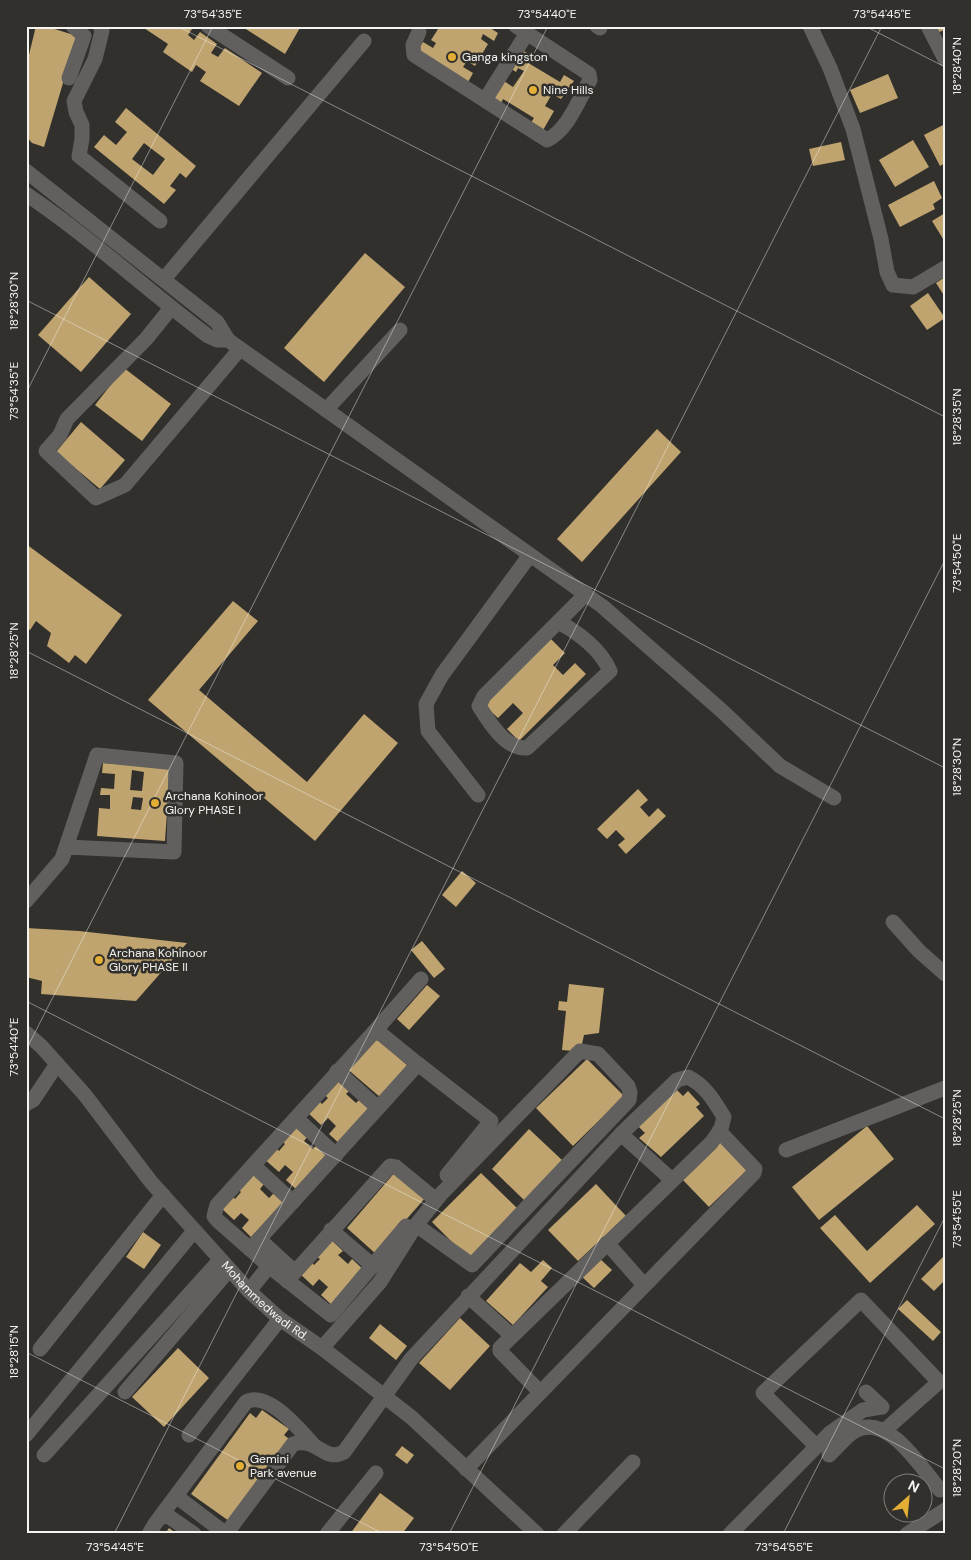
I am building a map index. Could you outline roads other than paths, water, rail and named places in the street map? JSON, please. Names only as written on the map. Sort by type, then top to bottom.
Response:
[{"type":"street","points":[[69,78],[84,36],[73,26]]},
{"type":"street","points":[[100,26],[102,31],[96,53],[74,101],[76,112],[82,125],[79,156],[160,221]]},
{"type":"street","points":[[208,26],[288,78]]},
{"type":"street","points":[[810,26],[830,68],[853,129],[879,230],[887,272],[893,286],[913,287],[945,268]]},
{"type":"street","points":[[928,26],[945,59]]},
{"type":"street","points":[[418,28],[413,45],[414,55],[547,140],[558,133],[572,111],[590,80],[589,74],[521,30],[485,100]]},
{"type":"street","points":[[164,279],[364,41]]},
{"type":"street","points":[[26,171],[218,322],[234,345]]},
{"type":"street","points":[[26,194],[58,215],[208,336],[234,345],[586,594],[707,697],[780,766],[834,798]]},
{"type":"street","points":[[171,308],[146,339],[67,419],[60,435],[46,451],[96,498],[125,485],[234,345]]},
{"type":"street","points":[[326,410],[400,330]]},
{"type":"street","points":[[478,795],[428,730],[426,704],[442,675],[530,554]]},
{"type":"street","points":[[560,623],[574,631],[605,660],[610,671],[527,748],[512,746],[488,721],[479,706],[484,696],[560,623],[586,594]]},
{"type":"street","points":[[26,901],[64,853],[97,755],[176,763],[174,852],[64,853]]},
{"type":"street","points":[[893,922],[919,951],[945,974]]},
{"type":"street","points":[[374,1032],[381,1034],[491,1121],[374,1266],[331,1315],[254,1244],[214,1216],[217,1205],[421,979]]},
{"type":"street","name":"Mohammedwadi Rd.","points":[[26,1033],[85,1094],[163,1195],[248,1291],[280,1319],[322,1348],[411,1417],[537,1534]]},
{"type":"street","points":[[322,1348],[380,1282],[416,1225],[441,1194],[580,1051],[598,1054],[628,1086],[630,1092],[629,1100],[472,1265],[416,1225]]},
{"type":"street","points":[[26,1104],[33,1100],[57,1064]]},
{"type":"street","points":[[254,1244],[418,1064]]},
{"type":"street","points":[[337,1071],[378,1108]]},
{"type":"street","points":[[149,1534],[246,1402],[253,1398],[264,1400],[295,1424],[312,1443],[329,1455],[336,1456],[344,1452],[411,1358],[622,1134],[677,1080],[688,1077],[700,1083],[724,1117],[719,1131],[711,1143],[512,1336],[500,1351],[540,1392]]},
{"type":"street","points":[[786,1150],[945,1088]]},
{"type":"street","points":[[296,1118],[336,1155]]},
{"type":"street","points":[[466,1469],[754,1173],[755,1169],[719,1131]]},
{"type":"street","points":[[622,1134],[672,1180]]},
{"type":"street","points":[[253,1165],[293,1202]]},
{"type":"street","points":[[291,1277],[390,1166],[396,1167],[430,1195]]},
{"type":"street","points":[[40,1349],[163,1195]]},
{"type":"street","points":[[331,1230],[374,1266]]},
{"type":"street","points":[[26,1435],[194,1231]]},
{"type":"street","points":[[607,1243],[644,1285]]},
{"type":"street","points":[[254,1244],[269,1266],[291,1277]]},
{"type":"street","points":[[124,1392],[225,1265]]},
{"type":"street","points":[[44,1455],[225,1265]]},
{"type":"street","points":[[248,1291],[269,1266]]},
{"type":"street","points":[[468,1296],[512,1336]]},
{"type":"street","points":[[816,1446],[764,1393],[862,1300],[939,1382],[885,1430]]},
{"type":"street","points":[[189,1435],[280,1319]]},
{"type":"street","points":[[730,1534],[816,1446],[863,1410],[882,1407],[866,1392]]},
{"type":"street","points":[[830,1455],[855,1431],[874,1428],[885,1430],[902,1444],[940,1490]]},
{"type":"street","points":[[176,1496],[226,1534],[288,1449],[300,1442],[312,1443]]},
{"type":"street","points":[[564,1534],[633,1462]]},
{"type":"street","points":[[328,1534],[376,1473]]},
{"type":"street","points":[[907,1534],[945,1510]]},
{"type":"street","points":[[160,1517],[168,1516],[194,1534]]},
{"type":"place","name":"Ganga kingston","points":[[452,57]]},
{"type":"place","name":"Nine Hills","points":[[533,90]]},
{"type":"place","name":"Archana Kohinoor Glory PHASE I","points":[[155,803]]},
{"type":"place","name":"Archana Kohinoor Glory PHASE II","points":[[99,960]]},
{"type":"place","name":"Gemini Park avenue","points":[[240,1466]]}]
